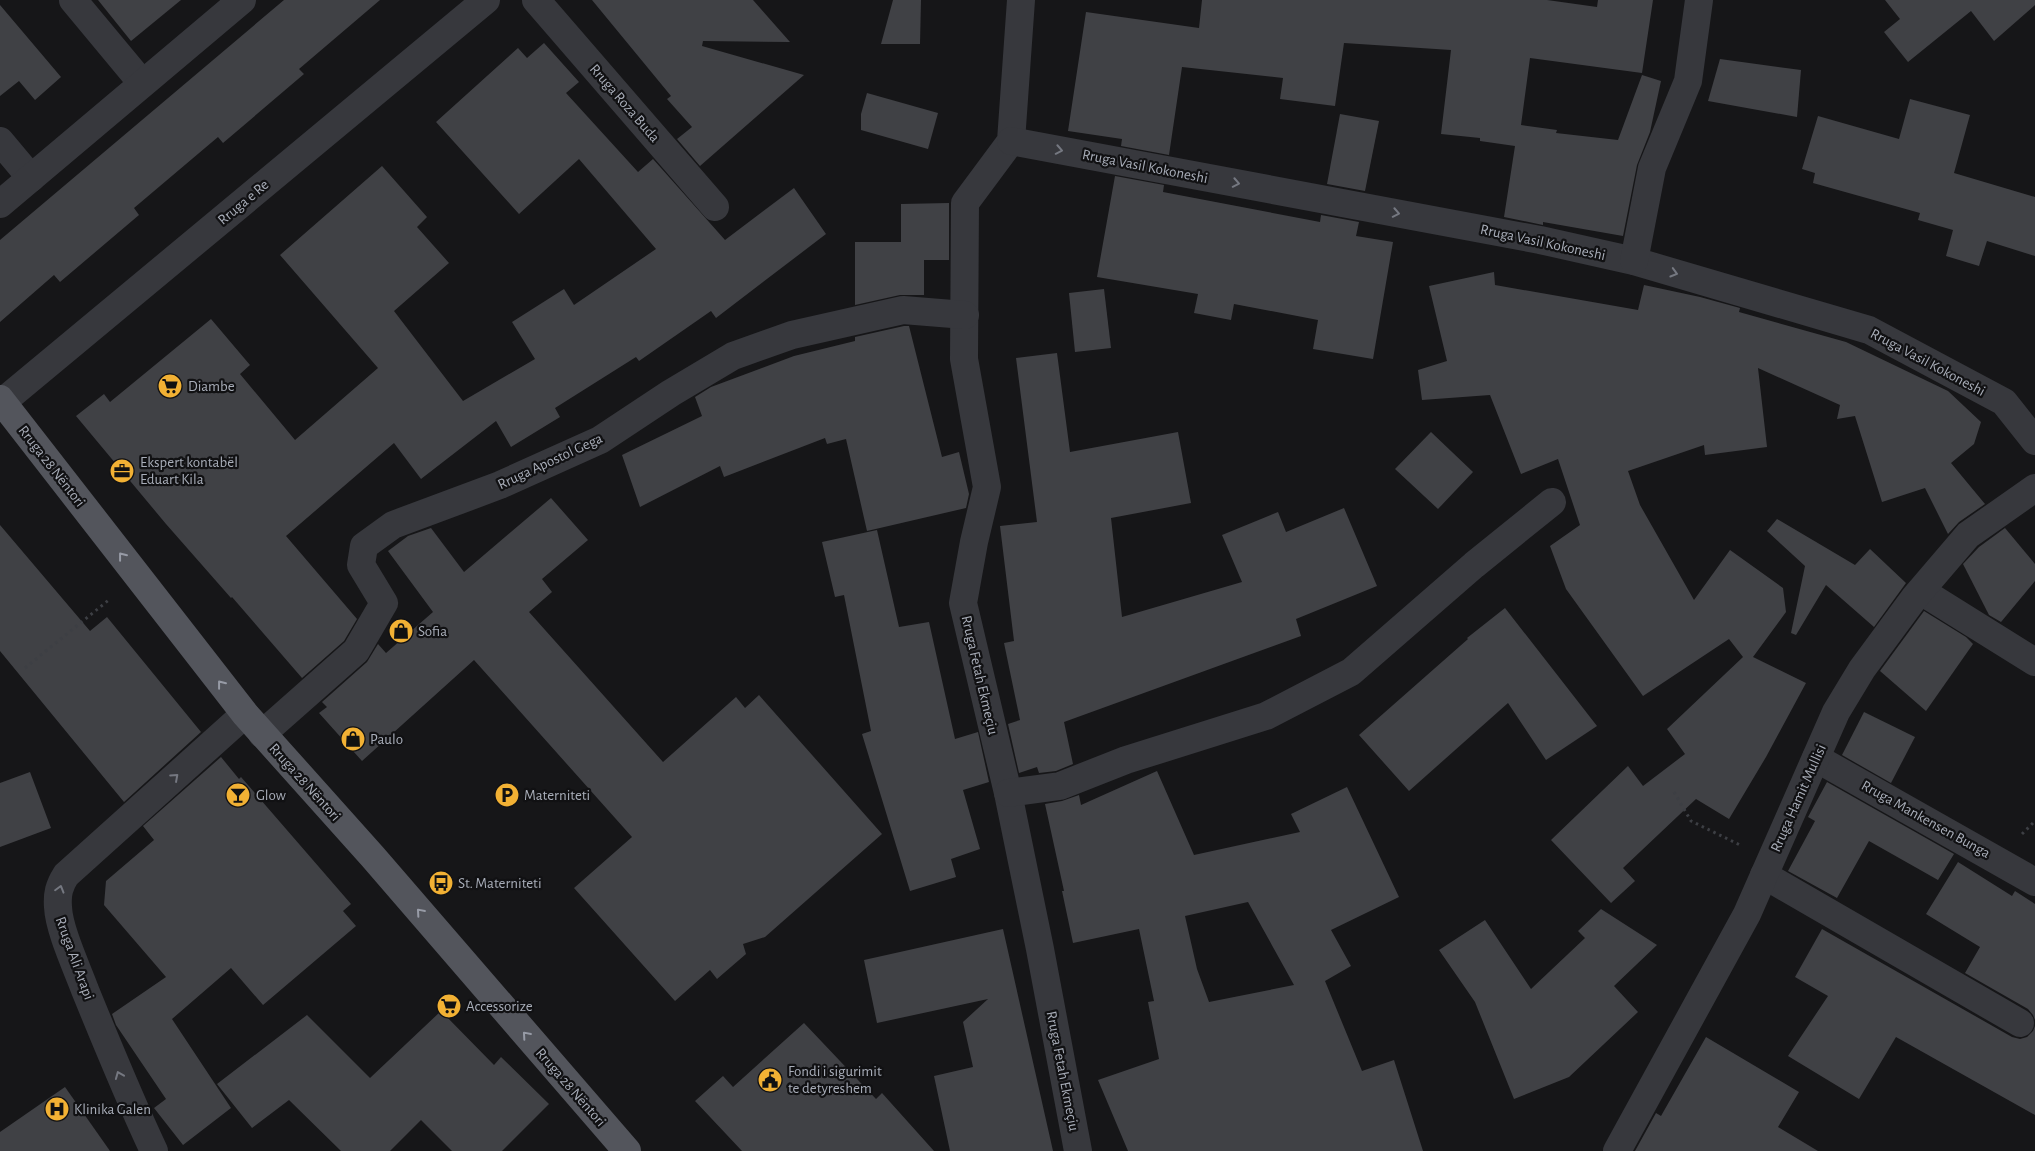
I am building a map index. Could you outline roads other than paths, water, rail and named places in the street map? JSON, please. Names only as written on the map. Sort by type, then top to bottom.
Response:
[{"type":"main road","name":"Rruga 28 Nëntori","points":[[1,402],[245,714],[373,857],[627,1151]]},
{"type":"street","points":[[73,0],[142,83]]},
{"type":"street","points":[[0,204],[242,0]]},
{"type":"street","name":"Rruga e Re","points":[[1,402],[486,0]]},
{"type":"street","name":"Rruga Roza Buda","points":[[536,0],[715,206]]},
{"type":"street","points":[[1011,141],[1021,0]]},
{"type":"street","points":[[1634,261],[1652,168],[1688,80],[1699,0]]},
{"type":"street","points":[[0,141],[30,178]]},
{"type":"street","name":"Rruga Vasil Kokoneshi","points":[[1011,141],[1540,240],[1634,261],[1869,330],[2004,402],[2035,442]]},
{"type":"street","name":"Rruga Fetah Ekmeçiu","points":[[1011,141],[965,203],[964,359],[987,487],[974,542],[963,603],[1008,793],[1044,968],[1078,1151]]},
{"type":"street","name":"Rruga Apostol Gega","points":[[262,734],[356,651],[384,604],[361,565],[364,546],[393,525],[500,485],[600,440],[671,393],[733,356],[792,335],[903,310],[965,314]]},
{"type":"street","name":"Rruga Hamit Mullisi","points":[[1617,1151],[1746,914],[1836,712],[1862,669],[1921,591],[1968,535],[2035,488]]},
{"type":"street","points":[[1008,793],[1060,786],[1126,760],[1266,716],[1351,672],[1474,565],[1552,502]]},
{"type":"street","points":[[1921,591],[2035,662]]},
{"type":"street","name":"Rruga Ali Arapi","points":[[154,1151],[125,1088],[72,956],[58,909],[57,894],[66,875],[245,714]]},
{"type":"street","name":"Rruga Mankensen Bunga","points":[[1816,758],[2035,882]]},
{"type":"street","points":[[1767,868],[2020,1023]]},
{"type":"place","name":"Diambe","points":[[170,386]]},
{"type":"place","name":"Ekspert kontabël Eduart Kila","points":[[122,471]]},
{"type":"place","name":"Sofia","points":[[401,631]]},
{"type":"place","name":"Paulo","points":[[353,739]]},
{"type":"place","name":"Glow","points":[[238,795]]},
{"type":"place","name":"Materniteti","points":[[507,795]]},
{"type":"place","name":"St. Materniteti","points":[[441,883]]},
{"type":"place","name":"Accessorize","points":[[449,1006]]},
{"type":"place","name":"Fondi i sigurimit te detyreshem","points":[[770,1080]]},
{"type":"place","name":"Klinika Galen","points":[[57,1109]]}]
